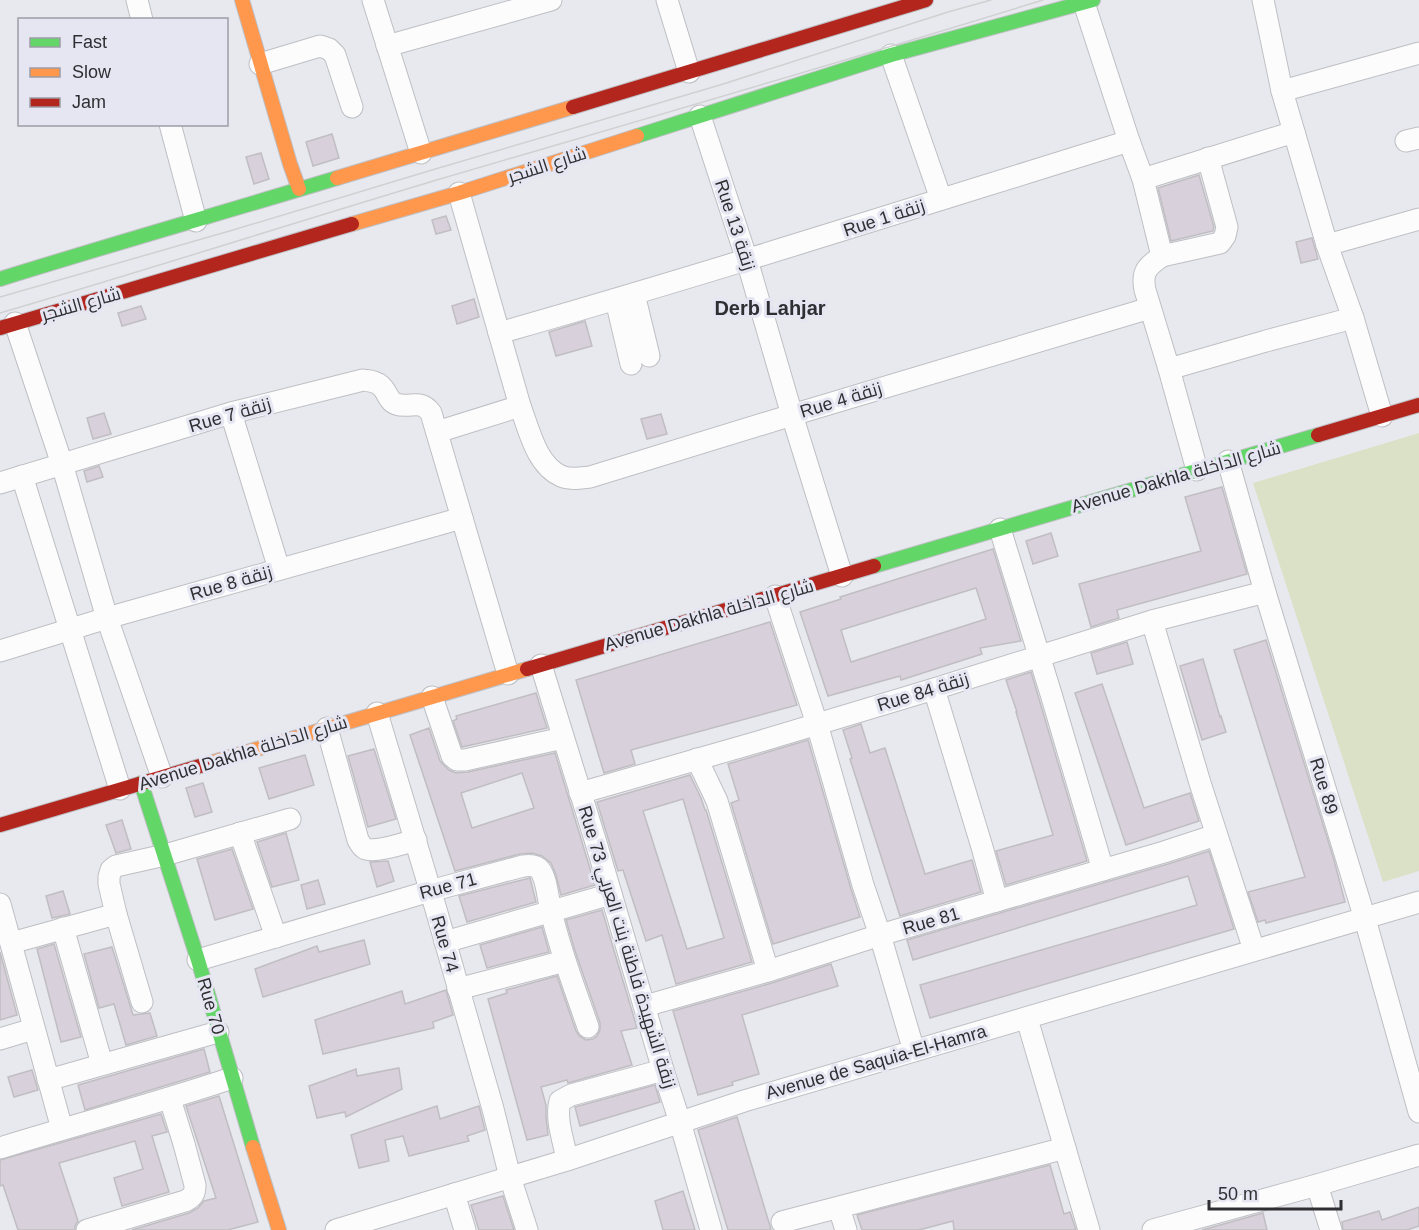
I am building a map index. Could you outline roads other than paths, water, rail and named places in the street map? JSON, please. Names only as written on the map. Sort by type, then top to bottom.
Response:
[{"type":"street","points":[[137,0],[142,18]]},
{"type":"street","points":[[242,0],[299,189]]},
{"type":"street","points":[[373,0],[421,153]]},
{"type":"street","points":[[387,46],[551,0]]},
{"type":"street","points":[[667,0],[689,72]]},
{"type":"street","points":[[0,279],[926,0]]},
{"type":"street","points":[[1263,0],[1282,91],[1327,245],[1353,318],[1382,416]]},
{"type":"street","points":[[1088,2],[1129,141],[1143,179],[1162,256]]},
{"type":"street","name":"شارع الشجر","points":[[8,326],[459,193],[891,55],[1088,2]]},
{"type":"street","points":[[260,64],[320,46],[329,49],[335,55],[352,107]]},
{"type":"street","points":[[1282,91],[1419,53]]},
{"type":"street","points":[[891,55],[941,200]]},
{"type":"street","name":"Rue 13 زنقة","points":[[700,116],[747,260],[842,576]]},
{"type":"street","points":[[171,126],[196,221]]},
{"type":"street","points":[[1143,179],[1294,132]]},
{"type":"street","name":"Rue 1 زنقة","points":[[499,333],[747,260],[1129,141]]},
{"type":"street","points":[[1197,470],[1143,280],[1147,267],[1162,256],[1220,243],[1225,236],[1227,227],[1208,159]]},
{"type":"street","points":[[459,193],[520,406],[437,432],[508,674]]},
{"type":"street","points":[[1327,245],[1419,219]]},
{"type":"street","points":[[625,297],[640,360]]},
{"type":"street","name":"Rue 4 زنقة","points":[[520,406],[539,455],[549,468],[561,476],[574,479],[590,477],[1150,308]]},
{"type":"street","points":[[1169,369],[1353,318]]},
{"type":"street","points":[[8,326],[62,464],[107,618],[162,777]]},
{"type":"street","name":"Rue 7 زنقة","points":[[0,483],[231,413],[363,380],[374,381],[382,387],[393,402],[421,404],[427,407],[437,432]]},
{"type":"street","name":"Avenue Dakhla شارع الداخلة","points":[[0,825],[1419,405]]},
{"type":"street","points":[[231,413],[279,569]]},
{"type":"street","name":"Rue 89","points":[[1228,461],[1265,592],[1365,919],[1419,1112]]},
{"type":"street","points":[[22,476],[120,789]]},
{"type":"street","name":"Rue 8 زنقة","points":[[0,651],[107,618],[462,518]]},
{"type":"street","points":[[1000,529],[1102,870]]},
{"type":"street","name":"Rue 84 زنقة","points":[[580,793],[934,689],[1152,621],[1265,592]]},
{"type":"street","points":[[775,596],[817,724],[914,1051]]},
{"type":"street","points":[[1152,621],[1216,835],[1254,950]]},
{"type":"street","name":"Rue 73 زنقة الشهيدة فاطنة بنت العربي","points":[[541,664],[711,1230]]},
{"type":"street","points":[[934,689],[997,901]]},
{"type":"street","points":[[432,697],[452,756],[457,760],[563,738]]},
{"type":"street","name":"Rue 74","points":[[377,713],[416,840],[493,1109],[510,1177],[527,1230]]},
{"type":"street","points":[[327,728],[361,845],[365,849],[373,850],[416,840]]},
{"type":"street","points":[[698,759],[717,801],[768,971]]},
{"type":"street","name":"Rue 70","points":[[141,783],[198,960],[279,1230]]},
{"type":"street","points":[[142,1002],[116,914],[108,877],[111,870],[116,866],[165,855],[291,819]]},
{"type":"street","points":[[240,833],[276,937]]},
{"type":"street","name":"Rue 81","points":[[645,1006],[1216,835]]},
{"type":"street","name":"Rue 71","points":[[198,960],[430,891],[533,865],[540,870],[544,878],[565,961],[588,1028]]},
{"type":"street","points":[[445,942],[611,894]]},
{"type":"street","name":"Avenue de Saquia-El-Hamra","points":[[336,1230],[567,1160],[744,1101],[1419,902]]},
{"type":"street","points":[[0,904],[62,1129]]},
{"type":"street","points":[[11,943],[116,914]]},
{"type":"street","points":[[63,928],[102,1064]]},
{"type":"street","points":[[458,989],[565,961]]},
{"type":"street","points":[[1027,1019],[1089,1230]]},
{"type":"street","points":[[0,1039],[33,1029]]},
{"type":"street","points":[[48,1080],[218,1032]]},
{"type":"street","points":[[567,1160],[559,1120],[560,1101],[571,1095],[663,1070]]},
{"type":"street","points":[[0,1148],[170,1099],[232,1078]]},
{"type":"street","points":[[87,1230],[192,1197],[195,1185],[170,1099]]},
{"type":"street","points":[[782,1222],[1065,1148]]},
{"type":"street","points":[[1153,1230],[1419,1155]]},
{"type":"street","points":[[1317,1185],[1331,1230]]},
{"type":"street","points":[[454,1194],[465,1230]]},
{"type":"street","points":[[839,1208],[846,1230]]},
{"type":"tram line","points":[[0,297],[720,85],[991,0]]},
{"type":"tram line","points":[[0,313],[440,179],[1043,0]]},
{"type":"district","name":"Derb Lahjar","points":[[770,308]]}]
